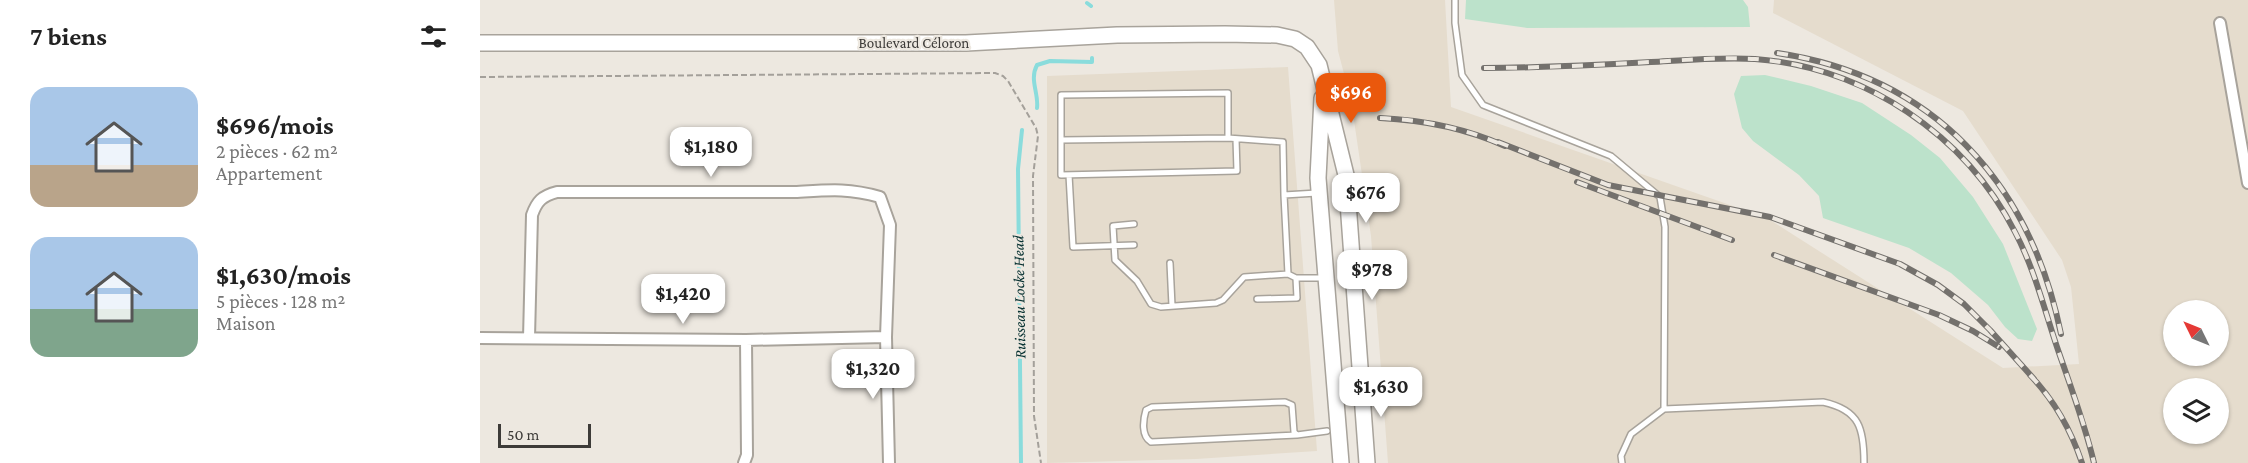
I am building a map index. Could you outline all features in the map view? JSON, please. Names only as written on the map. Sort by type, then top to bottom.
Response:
[{"type":"street","points":[[2220,23],[2248,183]]},
{"type":"street","name":"Boulevard Céloron","points":[[480,44],[975,42],[1117,35],[1264,34],[1290,37],[1304,44],[1317,59],[1346,175],[1367,463]]},
{"type":"street","points":[[1323,80],[1318,177],[1341,463]]},
{"type":"street","points":[[529,338],[532,215],[537,202],[546,195],[557,192],[797,192],[837,189],[880,196],[890,225],[886,337],[889,463]]},
{"type":"street","points":[[1326,278],[1354,276]]},
{"type":"street","points":[[480,338],[746,340],[886,337]]},
{"type":"street","points":[[744,463],[747,455],[746,340]]},
{"type":"street","points":[[1339,444],[1366,442]]},
{"type":"lane","points":[[1455,0],[1455,23],[1461,75],[1483,105],[1611,156],[1660,197],[1665,227],[1664,409]]},
{"type":"lane","points":[[1228,138],[1228,93],[1061,95],[1062,175],[1237,171],[1236,139]]},
{"type":"lane","points":[[1061,140],[1228,138],[1283,142],[1288,274]]},
{"type":"lane","points":[[1069,175],[1073,247],[1134,245]]},
{"type":"lane","points":[[1284,195],[1320,192]]},
{"type":"lane","points":[[1134,224],[1113,225],[1115,260],[1137,281],[1151,304],[1156,306],[1220,302],[1245,277],[1288,274],[1296,278],[1326,278]]},
{"type":"lane","points":[[1170,263],[1172,306]]},
{"type":"lane","points":[[1257,299],[1297,298],[1296,278]]},
{"type":"lane","points":[[1297,435],[1294,432],[1292,405],[1285,402],[1152,407],[1146,410],[1144,417],[1144,435],[1151,442],[1297,435],[1327,431]]},
{"type":"lane","points":[[1622,463],[1621,456],[1631,434],[1664,409],[1824,402],[1835,404],[1852,415],[1860,424],[1864,439],[1864,463]]},
{"type":"path","name":"Boulevard Céloron","points":[[480,77],[1000,74],[1008,81],[1036,128],[1038,136],[1033,187],[1034,416],[1041,463]]},
{"type":"shaded area","points":[[1334,0],[1445,0],[1451,107],[1767,218],[2003,368],[2079,364],[2071,287],[2062,260],[1963,111],[1773,13],[1774,0],[2248,0],[2248,463],[1388,463],[1371,236],[1351,100],[1338,51]]},
{"type":"shaded area","points":[[1288,67],[1317,451],[1196,459],[1047,463],[1047,76]]},
{"type":"green space","points":[[1466,0],[1743,0],[1748,7],[1750,27],[1527,28],[1465,19]]},
{"type":"green space","points":[[1765,75],[1811,86],[1862,103],[1911,135],[1940,158],[1973,197],[2003,244],[2037,329],[2032,341],[2018,339],[2005,327],[1988,305],[1951,273],[1909,248],[1823,218],[1819,196],[1799,175],[1753,141],[1742,128],[1734,94],[1741,76]]},
{"type":"waterway","name":"Ruisseau Locke Head","points":[[1087,3],[1091,6]]},
{"type":"waterway","name":"Ruisseau Locke Head","points":[[1037,108],[1034,81],[1037,65],[1050,61],[1092,62],[1092,58]]},
{"type":"waterway","name":"Ruisseau Locke Head","points":[[1021,463],[1018,169],[1022,130]]},
{"type":"railway","points":[[1777,53],[1833,65],[1883,85],[1927,112],[1966,145],[1999,184],[2025,229],[2046,279],[2061,334]]},
{"type":"railway","points":[[1484,68],[1755,59],[1795,65],[1835,76],[1872,91],[1907,112],[1940,136],[1969,165],[1994,197],[2015,232],[2038,288],[2082,419],[2094,463]]},
{"type":"railway","points":[[1380,118],[1444,126],[1475,134],[1505,146]]},
{"type":"railway","points":[[1498,142],[1608,185],[1770,217],[1900,264],[1938,285],[1964,304],[2034,379]]},
{"type":"railway","points":[[1577,182],[1732,240]]},
{"type":"railway","points":[[1774,255],[1939,315],[1973,331],[1999,347]]},
{"type":"railway","points":[[2030,375],[2061,416],[2082,463]]}]
